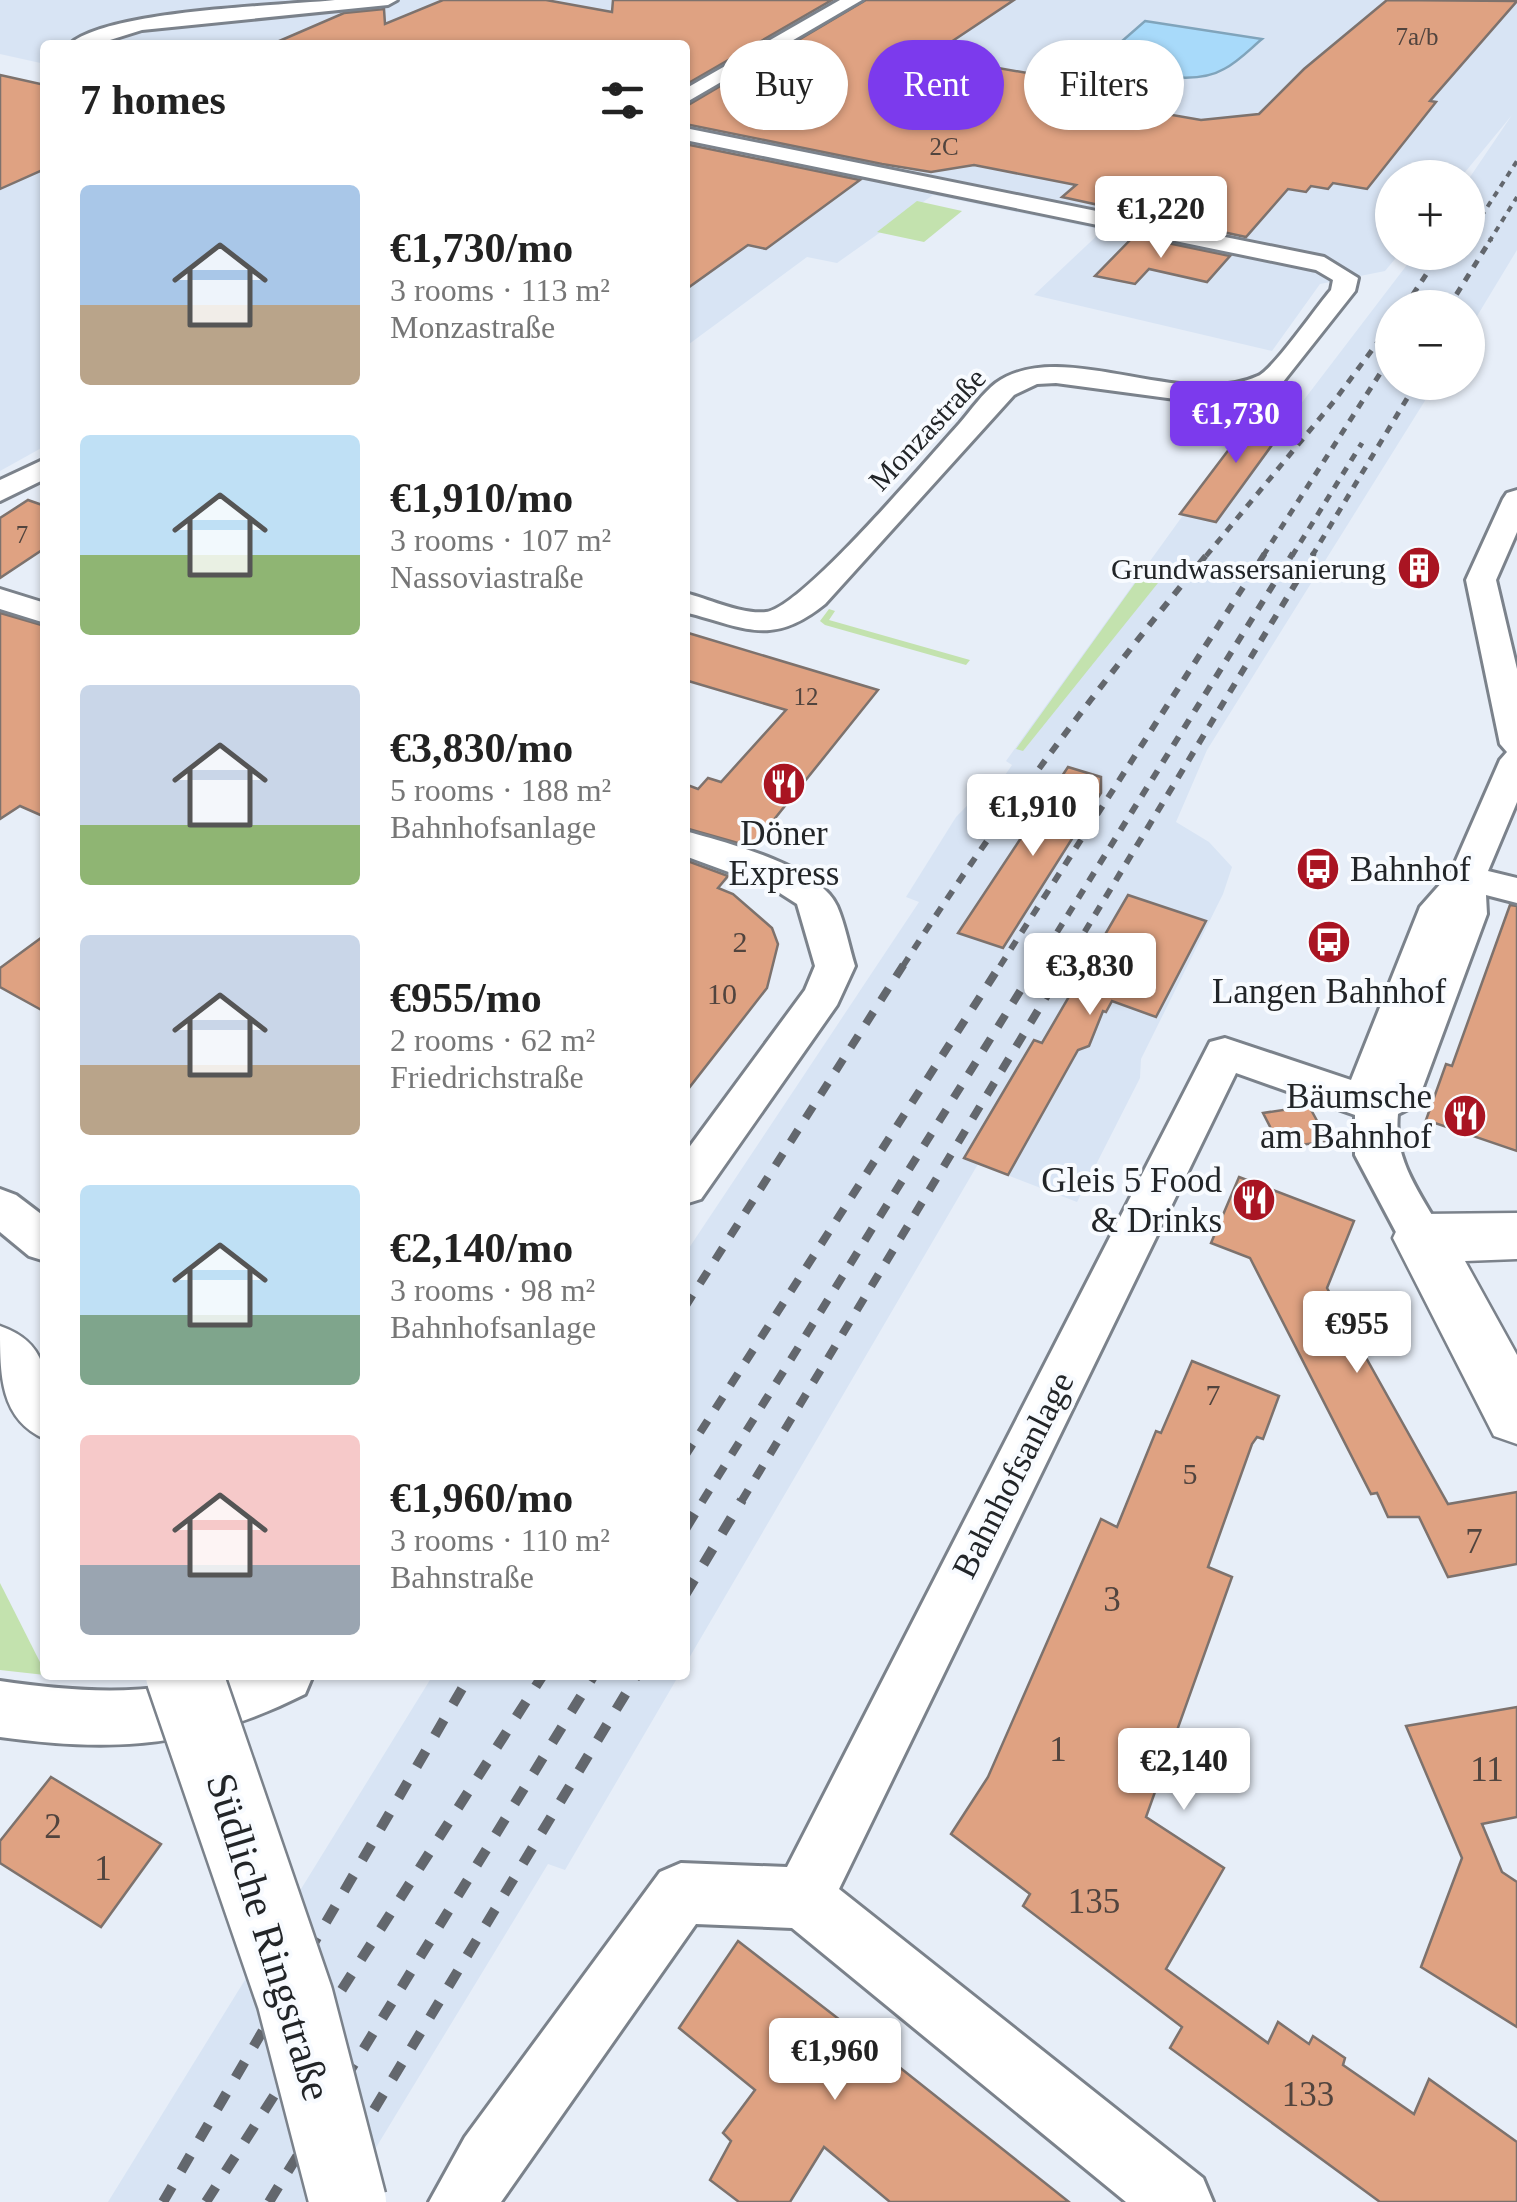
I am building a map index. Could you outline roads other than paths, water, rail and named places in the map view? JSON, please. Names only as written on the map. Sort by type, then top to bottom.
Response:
[{"type":"main road","points":[[1517,1236],[1422,1238],[1517,1416]]},
{"type":"main road","points":[[0,1352],[40,1404]]},
{"type":"main road","name":"Südliche Ringstraße","points":[[186,1680],[295,1998],[348,2202]]},
{"type":"street","points":[[89,40],[142,25],[388,0]]},
{"type":"street","points":[[690,94],[853,0]]},
{"type":"street","name":"Monzastraße","points":[[690,135],[1324,264],[1346,278],[1342,291],[1270,381],[1216,393],[1190,394],[1056,375],[1032,377],[1005,389],[814,597],[789,616],[761,623],[690,603]]},
{"type":"street","points":[[0,492],[40,470]]},
{"type":"street","points":[[1517,499],[1481,580],[1504,616],[1517,744]]},
{"type":"street","points":[[0,598],[40,612]]},
{"type":"street","points":[[1422,1238],[1377,1155],[1374,1137],[1378,1106],[1370,1085],[1439,908],[1471,866],[1517,760]]},
{"type":"street","points":[[690,845],[801,886],[818,906],[835,966],[830,982],[690,1180]]},
{"type":"street","points":[[1471,866],[1517,891]]},
{"type":"street","name":"Bahnhofsanlage","points":[[803,1898],[1225,1052],[1378,1106]]},
{"type":"street","points":[[0,1208],[40,1239]]},
{"type":"street","points":[[0,1709],[58,1718],[164,1718],[250,1694],[276,1680]]},
{"type":"street","points":[[485,2188],[681,1893],[803,1898],[1179,2202]]},
{"type":"water","points":[[1145,21],[1262,39],[1229,66],[1195,77],[1184,77],[1184,40],[1123,40]]},
{"type":"railway","points":[[1485,211],[1517,161]]},
{"type":"railway","points":[[1489,242],[1517,197]]},
{"type":"railway","points":[[1459,290],[1491,239]]},
{"type":"railway","points":[[1416,290],[1429,270]]},
{"type":"railway","points":[[1206,556],[1375,346]]},
{"type":"railway","points":[[1263,556],[1375,381]]},
{"type":"railway","points":[[1312,556],[1406,400]]},
{"type":"railway","points":[[1292,556],[1362,443]]},
{"type":"railway","points":[[903,966],[1049,755],[1208,553]]},
{"type":"railway","points":[[1000,966],[1265,553]]},
{"type":"railway","points":[[1036,966],[1293,553]]},
{"type":"railway","points":[[1064,966],[1314,553]]},
{"type":"railway","points":[[690,1299],[904,964]]},
{"type":"railway","points":[[690,1448],[1001,964]]},
{"type":"railway","points":[[702,1502],[1037,964]]},
{"type":"railway","points":[[741,1502],[1066,964]]},
{"type":"railway","points":[[690,1521],[703,1500]]},
{"type":"railway","points":[[690,1587],[742,1500]]},
{"type":"railway","points":[[163,2202],[467,1680]]},
{"type":"railway","points":[[206,2202],[540,1680]]},
{"type":"railway","points":[[269,2202],[591,1680]]},
{"type":"railway","points":[[318,2202],[634,1680]]},
{"type":"place","name":"Grundwassersanierung","points":[[1419,568]]},
{"type":"place","name":"Döner Express","points":[[784,784]]},
{"type":"place","name":"Bahnhof","points":[[1318,869]]},
{"type":"place","name":"Langen Bahnhof","points":[[1329,942]]},
{"type":"place","name":"Bäumsche am Bahnhof","points":[[1465,1116]]},
{"type":"place","name":"Gleis 5 Food & Drinks","points":[[1254,1200]]}]
